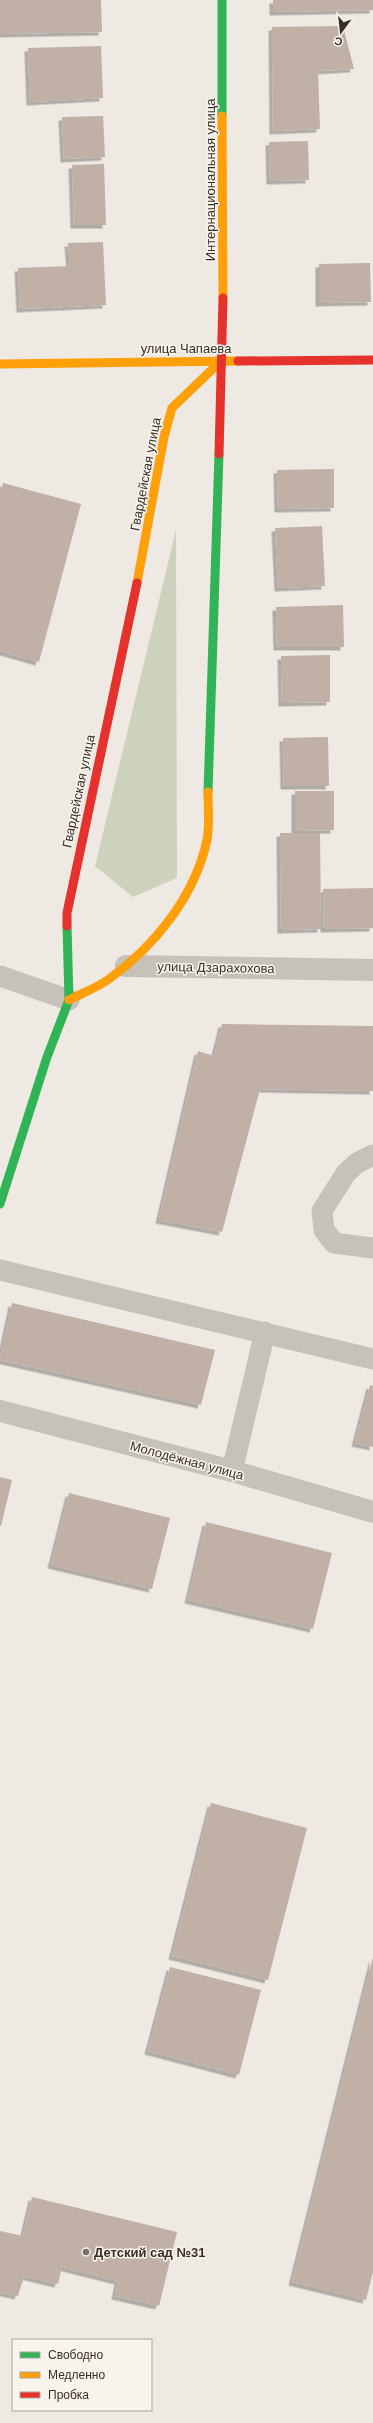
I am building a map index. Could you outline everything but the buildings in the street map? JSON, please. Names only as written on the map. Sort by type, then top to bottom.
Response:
[{"type":"street","name":"Интернациональная улица","points":[[222,0],[222,360]]},
{"type":"street","name":"улица Чапаева","points":[[0,364],[222,360],[373,360]]},
{"type":"street","points":[[70,1000],[108,980],[126,966],[169,921],[196,878],[207,839],[222,360]]},
{"type":"street","name":"Гвардейская улица","points":[[0,1204],[47,1058],[70,1000],[67,913],[141,564],[164,437],[172,408],[222,360]]},
{"type":"street","name":"улица Дзарахохова","points":[[126,966],[373,970]]},
{"type":"street","name":"Молодёжная улица","points":[[0,1411],[232,1471],[373,1512]]},
{"type":"lane","points":[[0,976],[70,1000]]},
{"type":"lane","points":[[373,1155],[357,1163],[346,1173],[322,1211],[324,1230],[334,1243],[373,1248]]},
{"type":"lane","points":[[0,1270],[373,1359]]},
{"type":"lane","points":[[232,1471],[265,1332]]},
{"type":"green space","points":[[176,530],[177,878],[133,897],[95,866]]},
{"type":"traffic: fast","points":[[222,0],[222,116]]},
{"type":"traffic: fast","points":[[208,792],[219,454]]},
{"type":"traffic: fast","points":[[0,1204],[47,1057],[69,1000],[67,926]]},
{"type":"traffic: slow","points":[[222,116],[223,298]]},
{"type":"traffic: slow","points":[[137,583],[164,437],[172,408],[222,360]]},
{"type":"traffic: slow","points":[[0,364],[238,361]]},
{"type":"traffic: slow","points":[[69,1000],[94,988],[126,966],[142,951],[171,918],[183,900],[201,861],[208,834],[208,792]]},
{"type":"traffic: jam","points":[[219,454],[223,298]]},
{"type":"traffic: jam","points":[[238,361],[373,360]]},
{"type":"traffic: jam","points":[[67,926],[67,913],[137,583]]},
{"type":"place","name":"Детский сад №31","points":[[86,2252]]}]
